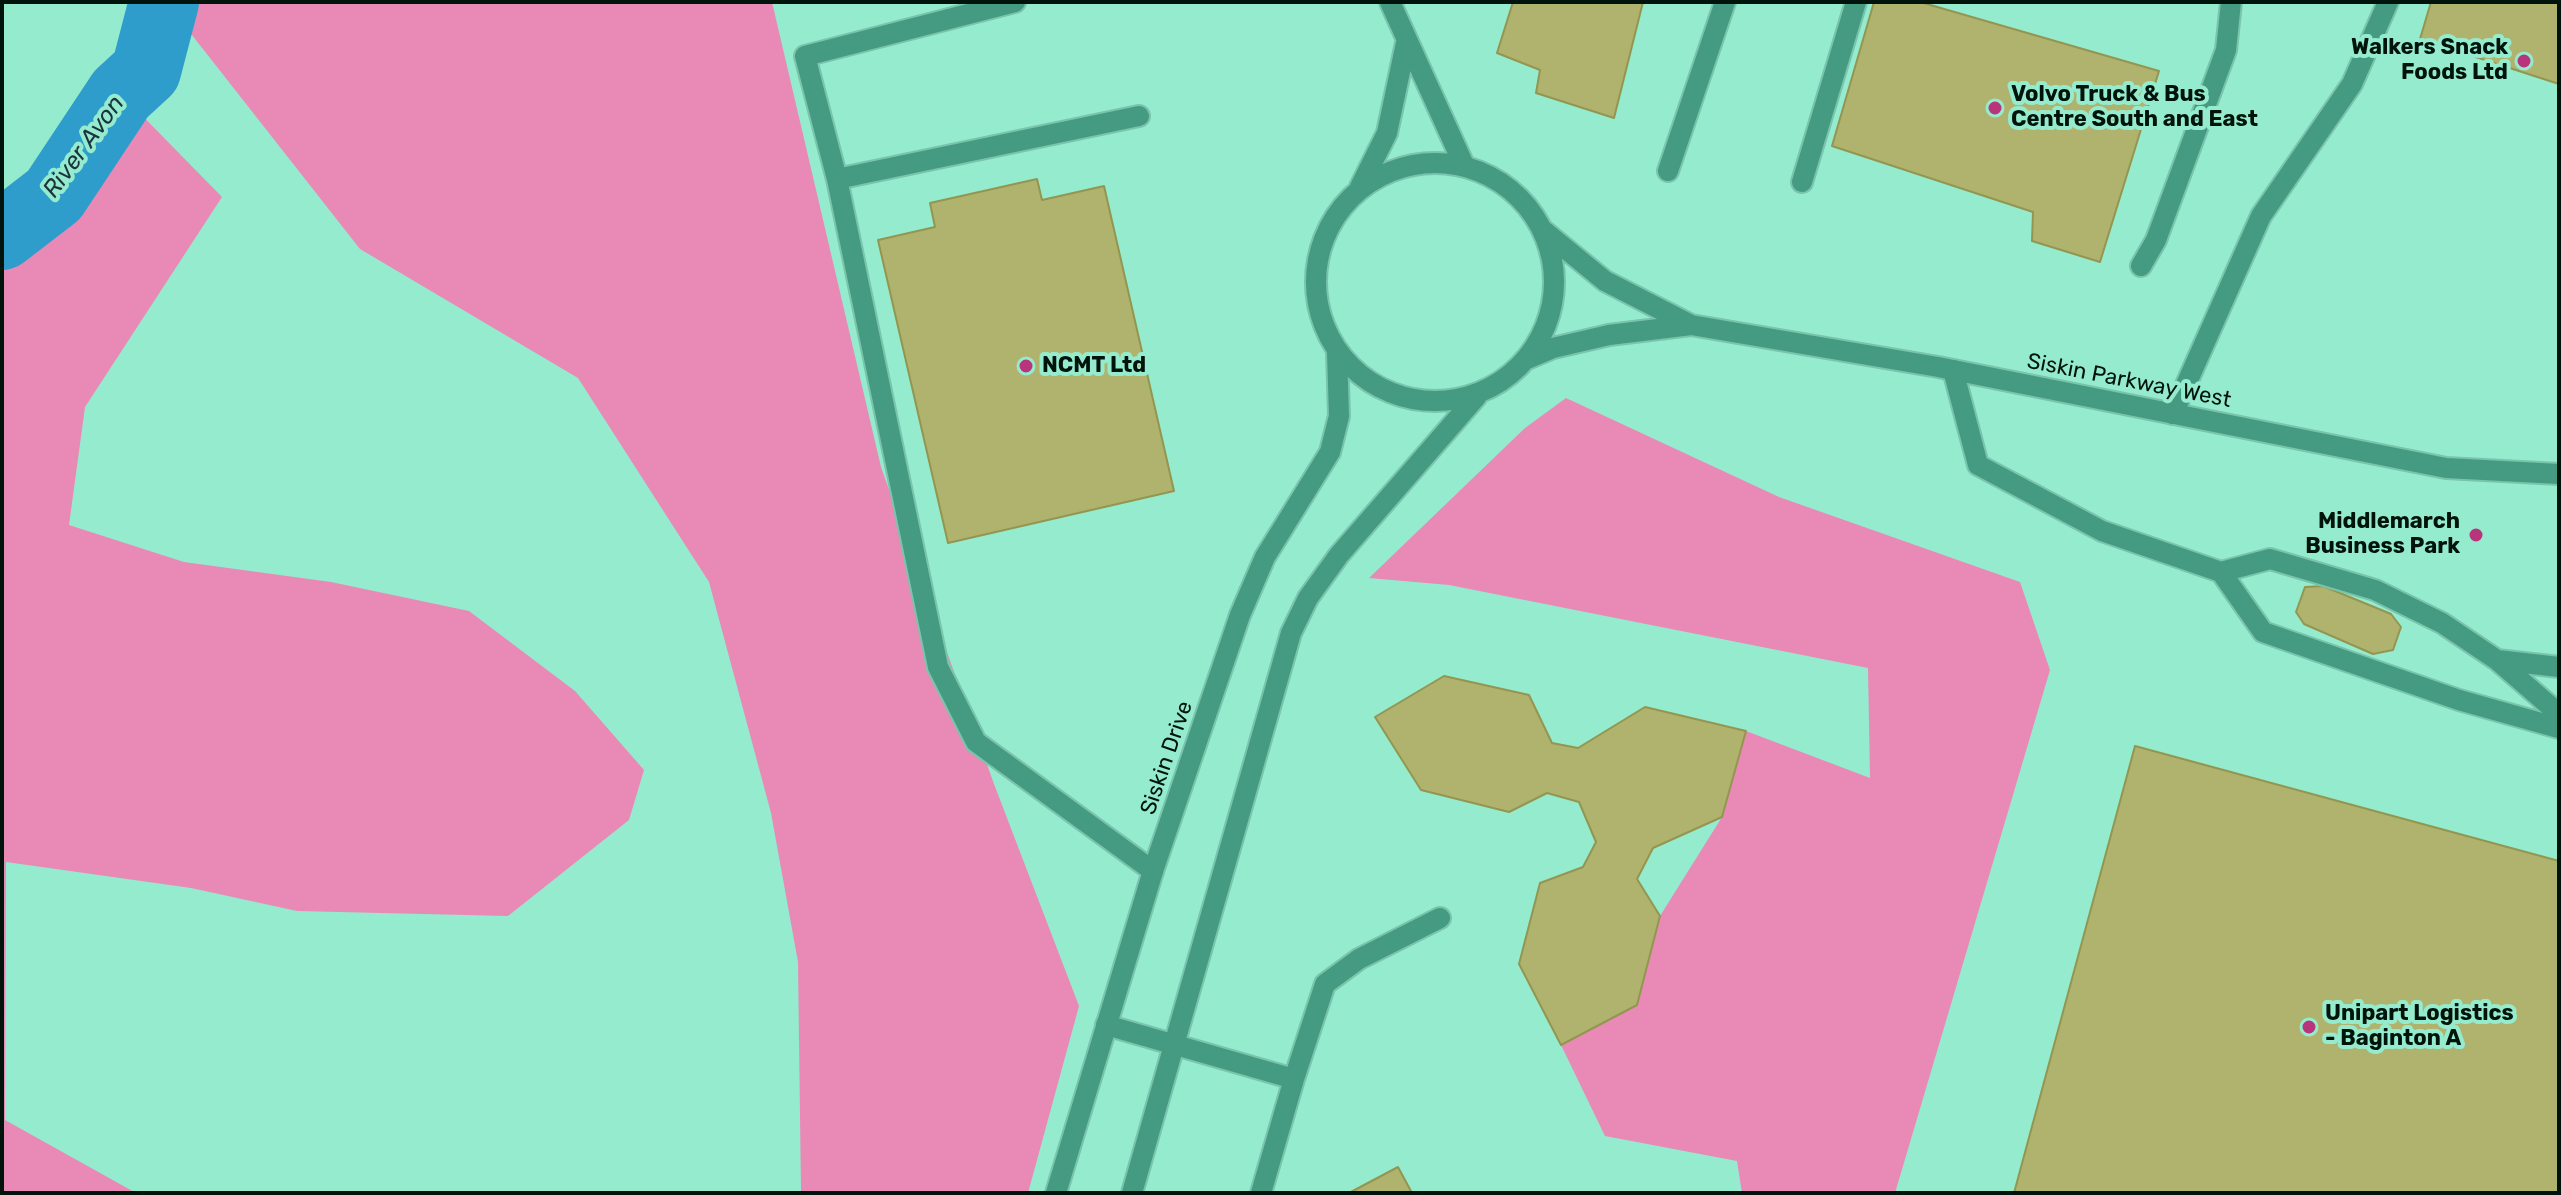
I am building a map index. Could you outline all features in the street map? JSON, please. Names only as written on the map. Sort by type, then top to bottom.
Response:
[{"type":"street","points":[[1015,2],[805,56],[838,183],[938,667],[976,742],[1153,871]]},
{"type":"street","points":[[1390,2],[1463,163]]},
{"type":"street","points":[[1668,171],[1725,2]]},
{"type":"street","points":[[1802,182],[1856,2]]},
{"type":"street","points":[[2141,266],[2156,240],[2226,50],[2231,2]]},
{"type":"street","points":[[2173,414],[2261,216],[2352,84],[2388,2]]},
{"type":"street","points":[[1406,43],[1387,133],[1358,191],[1336,220],[1317,265],[1316,292],[1322,320],[1337,352],[1361,375],[1394,394],[1435,401],[1477,396]]},
{"type":"street","points":[[838,183],[837,179],[1139,116]]},
{"type":"street","points":[[1132,1193],[1278,675],[1308,598],[1339,555],[1477,396],[1502,381],[1527,359],[1545,330],[1553,300],[1553,263],[1543,230],[1523,201],[1494,178],[1463,163],[1405,167],[1358,191]]},
{"type":"street","name":"Siskin Parkway West","points":[[1543,230],[1605,281],[1691,325]]},
{"type":"street","name":"Siskin Parkway West","points":[[1527,359],[1553,348],[1609,335],[1691,325],[1953,370],[2446,468],[2559,474]]},
{"type":"street","name":"Siskin Drive","points":[[1056,1193],[1153,871],[1240,615],[1265,557],[1330,452],[1339,416],[1337,352]]},
{"type":"street","points":[[1953,370],[1978,465],[2102,531],[2221,572],[2270,559],[2375,590],[2442,623],[2497,660],[2559,714]]},
{"type":"street","points":[[2221,572],[2263,632],[2459,700],[2559,728]]},
{"type":"street","points":[[2497,660],[2559,667]]},
{"type":"street","points":[[1261,1193],[1325,984],[1359,959],[1440,918]]},
{"type":"street","points":[[1106,1025],[1294,1079]]},
{"type":"shaded area","points":[[166,2],[772,2],[881,467],[994,784],[1079,1006],[1028,1193],[801,1193],[798,962],[771,813],[709,582],[578,378],[360,249]]},
{"type":"shaded area","points":[[121,94],[222,197],[85,407],[69,525],[184,562],[331,582],[469,611],[575,691],[644,770],[629,820],[508,916],[297,911],[191,888],[6,862],[5,1120],[136,1193],[2,1193],[2,235],[54,195]]},
{"type":"shaded area","points":[[1566,398],[1779,497],[2020,582],[2050,670],[1895,1193],[1742,1193],[1737,1161],[1605,1136],[1561,1045],[1637,1005],[1660,916],[1722,817],[1746,731],[1870,778],[1868,668],[1449,585],[1369,578],[1525,428]]},
{"type":"building","points":[[1513,2],[1643,2],[1614,118],[1536,93],[1540,70],[1497,53]]},
{"type":"building","name":"Volvo Truck & Bus Centre South and East","points":[[1874,2],[1920,2],[2159,71],[2100,262],[2032,241],[2033,212],[1832,146]]},
{"type":"building","name":"Walkers Snack Foods Ltd","points":[[2431,2],[2559,2],[2559,84],[2420,39]]},
{"type":"building","name":"NCMT Ltd","points":[[1037,179],[1042,200],[1104,186],[1174,491],[948,543],[878,240],[935,227],[930,203]]},
{"type":"building","points":[[2323,586],[2391,614],[2401,627],[2393,650],[2373,654],[2304,624],[2296,612],[2305,587]]},
{"type":"building","points":[[1444,676],[1529,695],[1552,743],[1578,748],[1645,707],[1746,731],[1722,817],[1653,848],[1637,879],[1660,916],[1637,1005],[1561,1045],[1519,964],[1540,883],[1583,867],[1596,842],[1579,802],[1547,793],[1509,812],[1421,790],[1375,717]]},
{"type":"building","name":"Unipart Logistics - Baginton A","points":[[2135,746],[2559,861],[2559,1193],[2014,1193]]},
{"type":"building","points":[[1398,1167],[1412,1193],[1349,1193]]},
{"type":"waterway","name":"River Avon","points":[[2,235],[54,195],[121,94],[146,71],[164,2]]},
{"type":"place","name":"Walkers Snack Foods Ltd","points":[[2524,61]]},
{"type":"place","name":"Volvo Truck & Bus Centre South and East","points":[[1995,108]]},
{"type":"place","name":"NCMT Ltd","points":[[1026,366]]},
{"type":"place","name":"Middlemarch Business Park","points":[[2476,535]]},
{"type":"place","name":"Unipart Logistics - Baginton A","points":[[2309,1027]]}]
